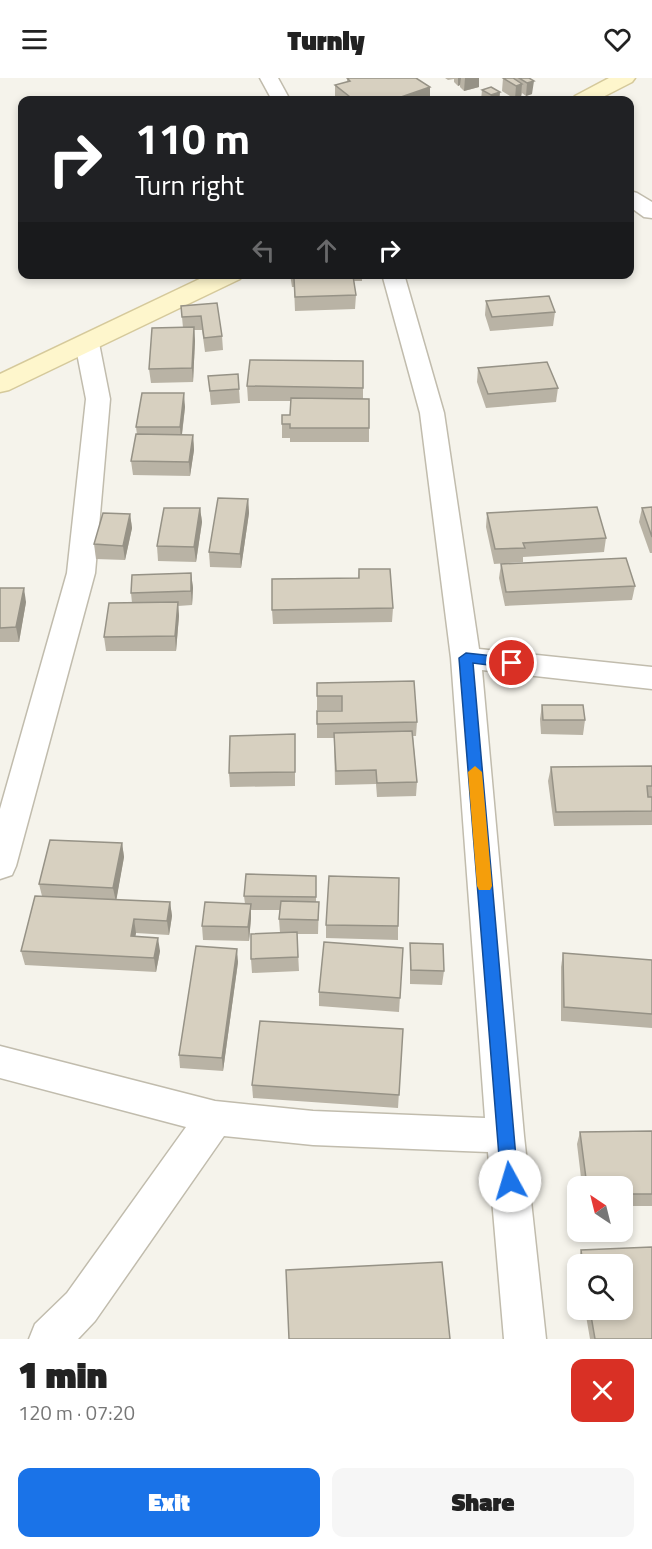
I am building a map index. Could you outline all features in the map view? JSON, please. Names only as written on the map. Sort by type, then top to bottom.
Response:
[{"type":"main road","points":[[590,96],[625,78]]},
{"type":"main road","points":[[0,384],[221,279]]},
{"type":"street","points":[[269,78],[279,96]]},
{"type":"street","points":[[634,201],[652,212]]},
{"type":"street","points":[[394,279],[432,413],[466,658],[505,1136],[525,1339]]},
{"type":"street","points":[[0,866],[81,573],[98,399],[87,343]]},
{"type":"street","points":[[466,658],[652,678]]},
{"type":"street","points":[[0,1062],[215,1118],[313,1128],[505,1136]]},
{"type":"street","points":[[50,1339],[81,1307],[215,1118]]},
{"type":"building","points":[[347,78],[416,78],[430,87],[404,96],[349,96],[335,85],[350,81]]},
{"type":"building","points":[[503,78],[513,78],[522,84],[516,86]]},
{"type":"building","points":[[519,78],[529,78],[534,81],[527,83]]},
{"type":"building","points":[[491,87],[500,92],[491,95],[482,90]]},
{"type":"building","points":[[294,279],[353,279],[356,295],[295,297]]},
{"type":"building","points":[[549,296],[555,312],[492,317],[486,301]]},
{"type":"building","points":[[217,303],[222,336],[204,338],[201,316],[182,317],[181,306]]},
{"type":"building","points":[[194,327],[192,368],[149,369],[152,328]]},
{"type":"building","points":[[250,360],[363,361],[363,388],[247,386]]},
{"type":"building","points":[[547,362],[558,388],[488,394],[478,368]]},
{"type":"building","points":[[238,374],[239,389],[210,391],[208,376]]},
{"type":"building","points":[[142,393],[184,393],[180,427],[136,427]]},
{"type":"building","points":[[291,398],[369,399],[369,428],[290,428],[290,424],[282,424],[282,415],[290,415]]},
{"type":"building","points":[[136,434],[193,435],[189,462],[131,461]]},
{"type":"building","points":[[218,498],[248,499],[240,554],[209,552]]},
{"type":"building","points":[[597,507],[606,538],[523,543],[525,548],[495,549],[487,513]]},
{"type":"building","points":[[652,507],[652,537],[642,508]]},
{"type":"building","points":[[164,508],[200,508],[194,547],[157,546]]},
{"type":"building","points":[[103,513],[130,514],[123,546],[94,544]]},
{"type":"building","points":[[626,558],[635,586],[506,592],[501,564]]},
{"type":"building","points":[[359,569],[390,569],[393,608],[272,610],[272,579],[359,578]]},
{"type":"building","points":[[191,573],[191,591],[131,593],[132,575]]},
{"type":"building","points":[[0,588],[24,588],[16,627],[0,628]]},
{"type":"building","points":[[178,602],[175,636],[104,637],[109,603]]},
{"type":"building","points":[[414,681],[417,722],[317,724],[317,711],[342,711],[342,696],[317,696],[317,683]]},
{"type":"building","points":[[542,705],[583,705],[585,720],[543,720]]},
{"type":"building","points":[[412,731],[417,782],[377,783],[376,770],[336,771],[334,733]]},
{"type":"building","points":[[295,734],[295,772],[229,773],[230,736]]},
{"type":"building","points":[[652,766],[652,786],[647,786],[648,797],[652,797],[652,811],[556,812],[551,767]]},
{"type":"building","points":[[50,840],[122,843],[113,888],[39,884]]},
{"type":"building","points":[[246,874],[316,876],[316,897],[244,896]]},
{"type":"building","points":[[329,876],[399,878],[398,926],[326,925]]},
{"type":"building","points":[[35,896],[170,902],[167,921],[134,919],[131,936],[158,938],[154,958],[21,951]]},
{"type":"building","points":[[281,901],[319,902],[318,920],[279,919]]},
{"type":"building","points":[[205,902],[251,904],[248,927],[202,926]]},
{"type":"building","points":[[297,932],[298,957],[251,959],[251,934]]},
{"type":"building","points":[[324,942],[403,948],[400,998],[319,992]]},
{"type":"building","points":[[410,943],[443,944],[444,971],[411,970]]},
{"type":"building","points":[[196,946],[237,949],[222,1058],[179,1055]]},
{"type":"building","points":[[563,953],[652,960],[652,1014],[564,1007]]},
{"type":"building","points":[[260,1021],[403,1029],[399,1095],[252,1085]]},
{"type":"building","points":[[652,1131],[652,1194],[633,1194],[633,1176],[586,1176],[580,1132]]},
{"type":"building","points":[[652,1247],[652,1339],[595,1339],[592,1320],[633,1320],[633,1254],[582,1254],[581,1250]]},
{"type":"building","points":[[442,1262],[450,1339],[289,1339],[286,1270]]},
{"type":"slow traffic","points":[[475,772],[484,886]]},
{"type":"route","points":[[510,1181],[466,658],[512,663]]}]
